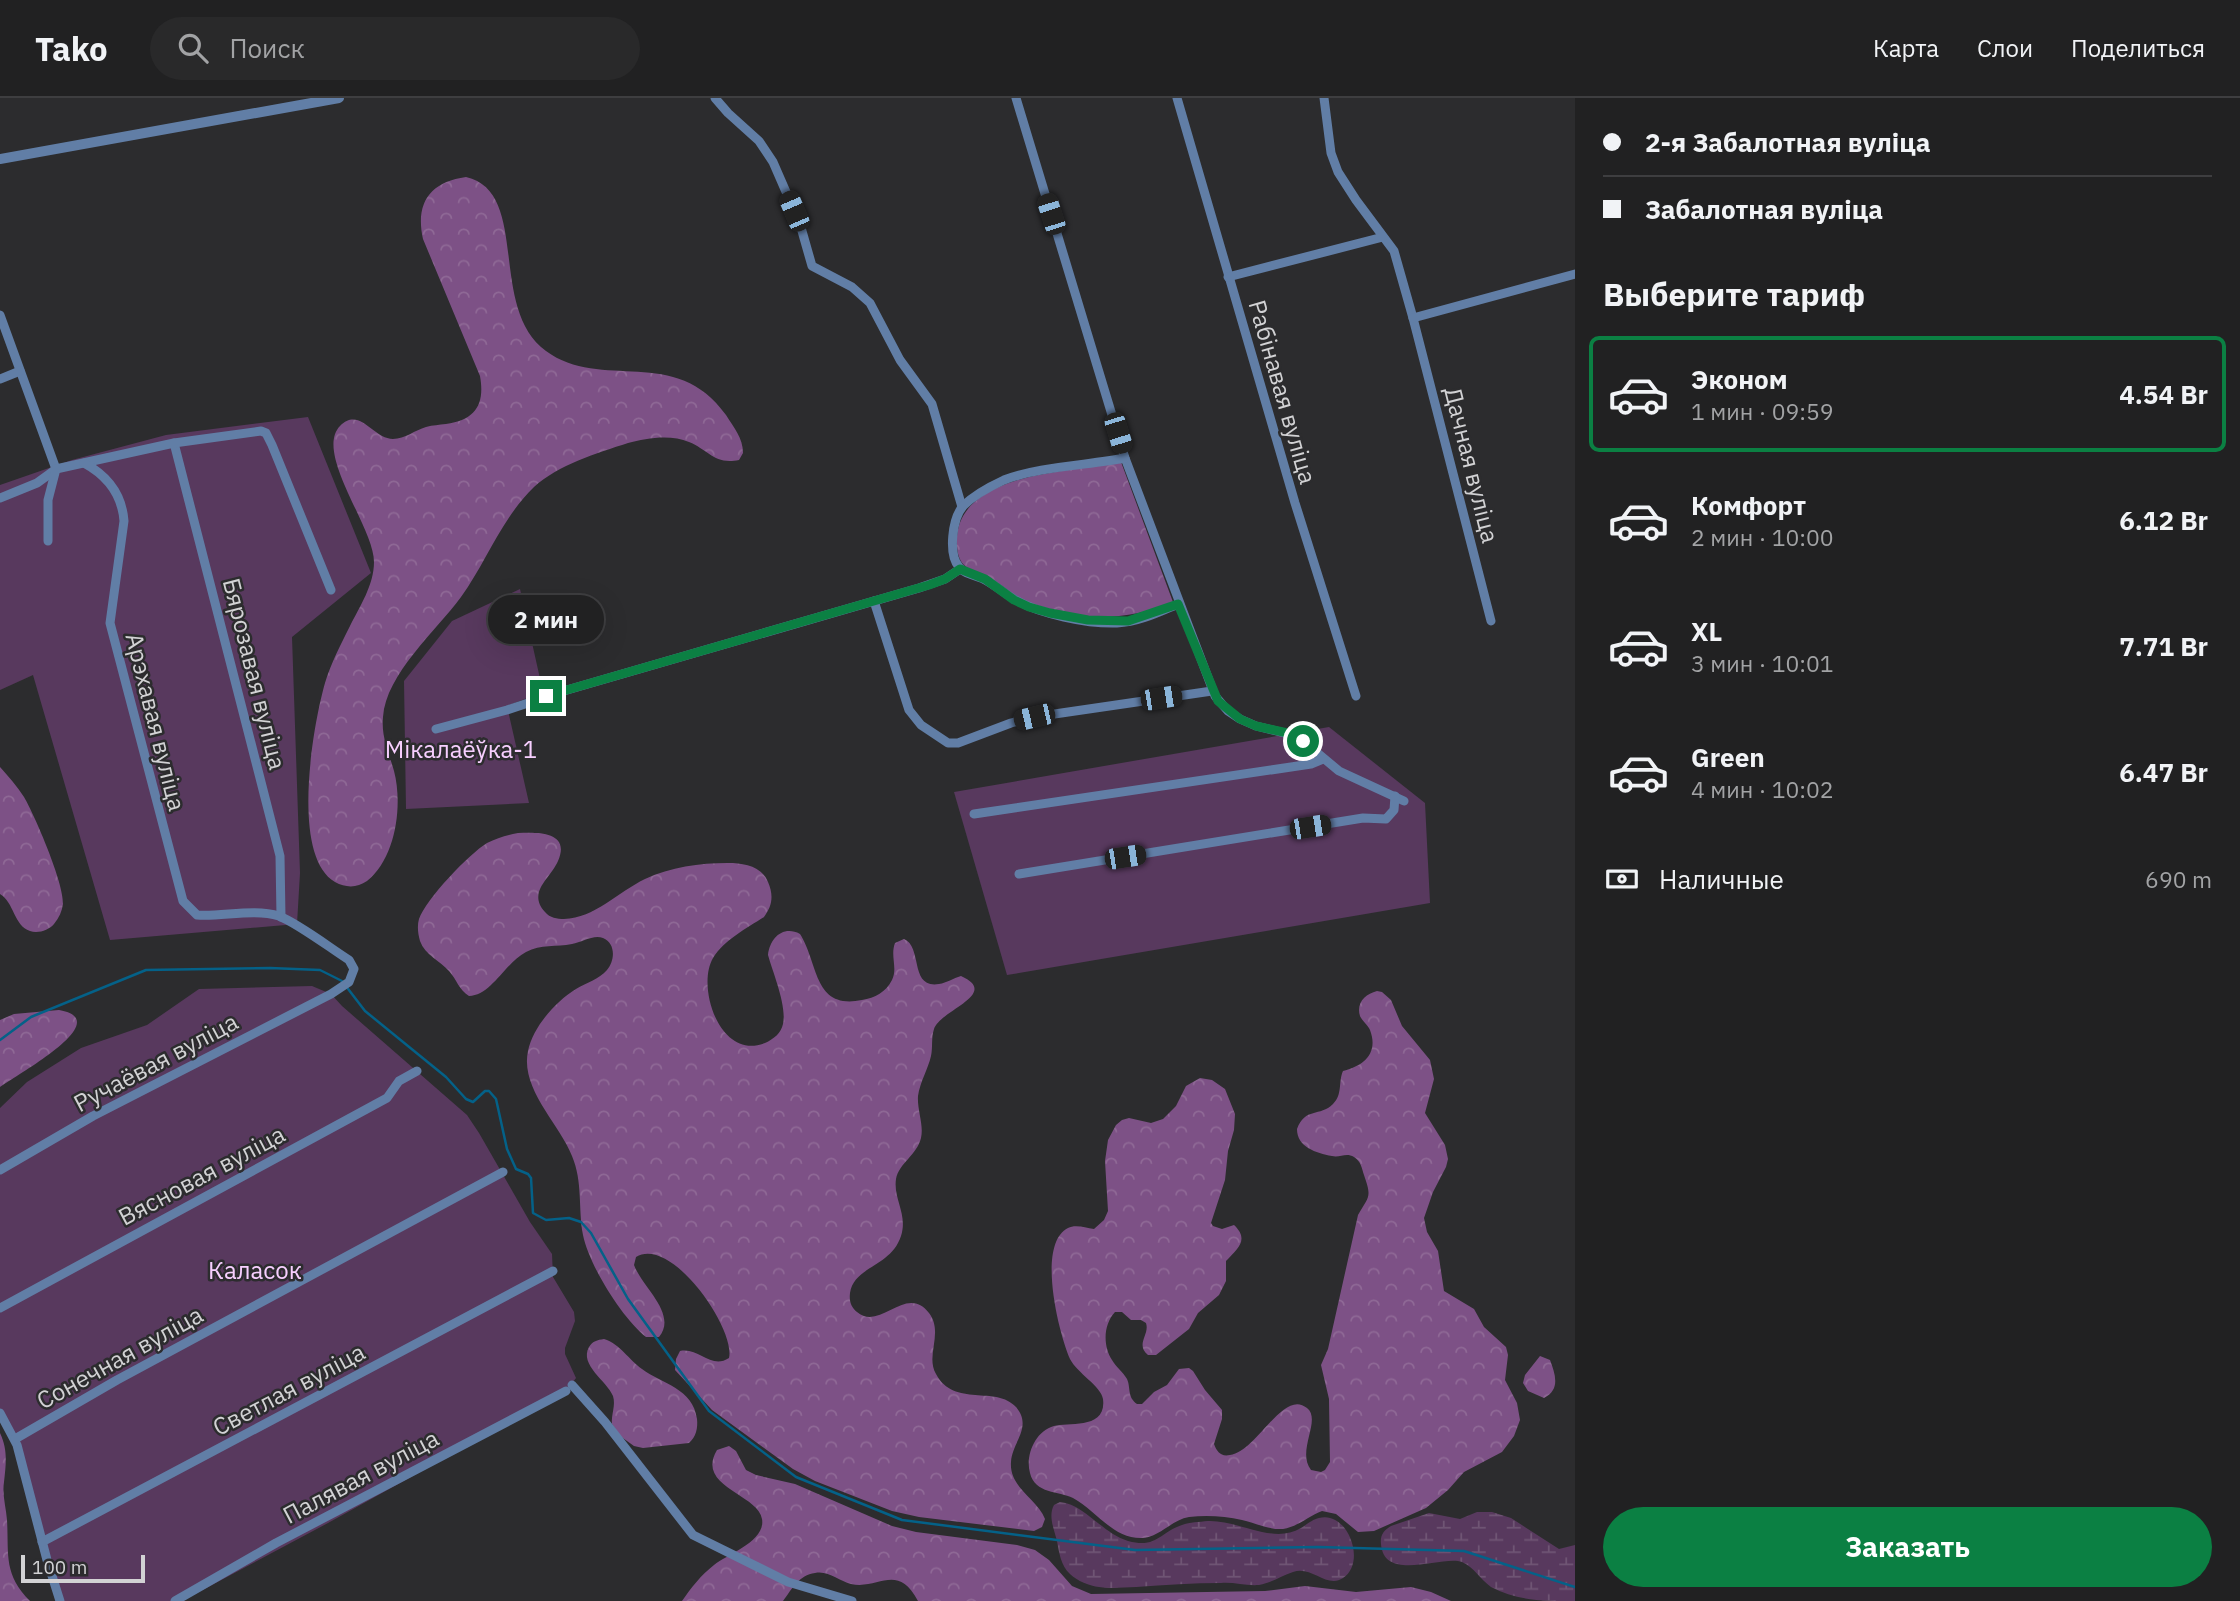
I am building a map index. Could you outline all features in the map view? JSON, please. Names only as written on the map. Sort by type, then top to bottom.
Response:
[{"type":"street","points":[[0,159],[338,98]]},
{"type":"street","points":[[715,98],[759,141],[800,225],[812,265],[852,287],[870,303],[905,369],[932,404],[962,507]]},
{"type":"street","points":[[1016,98],[1125,458],[1212,691],[1223,706],[1240,719],[1256,726],[1297,736],[1323,759],[1347,775],[1399,799],[1386,819],[1363,818],[1019,874]]},
{"type":"street","name":"Рабінавая вуліца","points":[[1177,98],[1295,503],[1356,696]]},
{"type":"street","name":"Дачная вуліца","points":[[1324,98],[1331,153],[1338,172],[1394,251],[1490,621]]},
{"type":"street","points":[[1228,277],[1383,237]]},
{"type":"street","points":[[1413,318],[1575,274]]},
{"type":"street","points":[[0,315],[56,469],[48,500],[48,541]]},
{"type":"street","points":[[0,379],[20,371]]},
{"type":"street","points":[[0,498],[37,483],[56,469],[174,443],[254,430],[265,433],[331,590]]},
{"type":"street","name":"Бярозавая вуліца","points":[[174,443],[282,862],[279,906],[281,917]]},
{"type":"street","points":[[1125,458],[1013,477],[993,486],[962,507],[956,522],[953,545],[955,561],[960,569],[985,579],[1014,600],[1050,613],[1088,620],[1128,621],[1178,604]]},
{"type":"street","name":"Арэхавая вуліца","points":[[84,463],[108,481],[123,512],[116,587],[110,613],[112,632],[180,894],[186,906],[197,915],[216,917],[252,914],[281,917]]},
{"type":"street","points":[[436,729],[938,582],[960,569]]},
{"type":"street","points":[[874,601],[903,695],[914,719],[948,743],[958,743],[1034,717],[1212,691]]},
{"type":"street","points":[[974,814],[1311,764],[1323,759]]},
{"type":"street","name":"Ручаёвая вуліца","points":[[0,1170],[93,1116],[346,984],[354,969],[349,960],[281,917]]},
{"type":"street","name":"Вясновая вуліца","points":[[0,1308],[387,1098],[400,1080],[417,1071]]},
{"type":"street","name":"Сонечная вуліца","points":[[15,1439],[117,1380],[503,1172]]},
{"type":"street","name":"Светлая вуліца","points":[[42,1542],[553,1271]]},
{"type":"street","name":"Палявая вуліца","points":[[175,1601],[276,1543],[569,1388],[605,1422],[693,1535],[788,1582],[852,1601]]},
{"type":"street","points":[[0,1413],[15,1439],[60,1601]]},
{"type":"green space","points":[[466,177],[486,187],[498,204],[518,308],[528,332],[546,351],[567,363],[590,368],[662,374],[685,381],[706,394],[726,415],[740,438],[743,453],[739,460],[730,461],[717,459],[696,445],[674,438],[635,441],[554,472],[522,499],[461,597],[402,669],[393,685],[386,701],[383,724],[384,738],[397,785],[395,830],[385,859],[377,871],[363,883],[347,886],[335,882],[321,868],[313,846],[309,819],[311,758],[325,683],[369,587],[374,562],[365,530],[339,472],[334,454],[334,438],[340,426],[347,421],[360,421],[386,438],[397,439],[426,427],[465,419],[476,409],[481,395],[480,376],[423,239],[421,226],[424,205],[434,189]]},
{"type":"green space","points":[[308,417],[371,573],[292,637],[300,873],[297,924],[110,940],[33,675],[0,690],[0,485],[72,460],[166,435]]},
{"type":"green space","points":[[1121,462],[1173,602],[1121,616],[1068,614],[1027,602],[989,577],[967,568],[961,561],[957,545],[960,524],[970,507],[986,494],[1032,476]]},
{"type":"green space","name":"Мікалаёўка-1","points":[[520,589],[543,692],[507,706],[529,803],[406,809],[404,681],[452,621]]},
{"type":"green space","points":[[1329,727],[1425,803],[1430,903],[1007,975],[954,792]]},
{"type":"green space","points":[[0,767],[29,806],[59,881],[62,909],[54,924],[43,931],[33,932],[25,928],[0,894]]},
{"type":"green space","points":[[518,833],[550,835],[560,844],[558,861],[542,886],[538,898],[545,912],[556,918],[575,918],[586,914],[645,879],[685,866],[734,863],[751,866],[761,872],[771,892],[767,913],[723,946],[713,958],[709,971],[710,1002],[716,1018],[724,1032],[749,1046],[771,1040],[782,1027],[784,1017],[781,999],[768,955],[771,943],[783,932],[800,934],[820,982],[834,998],[846,1001],[862,1000],[880,994],[894,975],[895,943],[904,939],[910,943],[920,974],[930,984],[945,983],[961,976],[972,983],[972,996],[946,1015],[934,1029],[931,1056],[918,1096],[921,1138],[896,1179],[903,1221],[901,1236],[889,1254],[858,1277],[853,1284],[850,1299],[855,1310],[866,1317],[911,1303],[920,1305],[933,1321],[933,1367],[944,1384],[964,1394],[998,1397],[1016,1407],[1023,1421],[1012,1455],[1012,1471],[1014,1479],[1045,1519],[1042,1527],[1034,1531],[919,1517],[892,1511],[815,1481],[793,1469],[712,1410],[675,1370],[680,1351],[693,1352],[716,1361],[729,1358],[728,1344],[712,1307],[683,1272],[666,1259],[650,1254],[636,1257],[634,1265],[662,1310],[664,1328],[659,1337],[646,1337],[617,1304],[586,1247],[579,1185],[572,1156],[535,1092],[527,1065],[528,1051],[540,1024],[568,994],[607,970],[613,957],[610,944],[603,938],[596,937],[572,944],[532,949],[518,957],[484,991],[469,996],[449,971],[425,950],[419,938],[419,919],[423,910],[449,878],[487,843]]},
{"type":"green space","name":"Каласок","points":[[312,986],[331,994],[467,1115],[552,1254],[553,1277],[574,1312],[575,1321],[565,1354],[576,1378],[566,1391],[182,1601],[60,1601],[17,1445],[0,1413],[0,1108],[27,1082],[81,1048],[147,1025],[199,989]]},
{"type":"green space","points":[[1377,991],[1391,1000],[1402,1026],[1430,1060],[1434,1079],[1425,1113],[1445,1145],[1448,1159],[1424,1218],[1427,1232],[1438,1251],[1444,1291],[1474,1309],[1484,1327],[1506,1347],[1508,1355],[1505,1380],[1517,1403],[1520,1420],[1514,1436],[1502,1452],[1464,1472],[1426,1508],[1374,1531],[1358,1532],[1336,1514],[1322,1511],[1283,1529],[1242,1520],[1202,1516],[1183,1519],[1147,1537],[1122,1534],[1082,1503],[1037,1485],[1030,1473],[1030,1452],[1042,1433],[1054,1426],[1093,1420],[1103,1409],[1101,1394],[1070,1359],[1065,1347],[1053,1290],[1053,1252],[1058,1237],[1071,1227],[1094,1229],[1104,1220],[1108,1211],[1105,1161],[1108,1140],[1116,1125],[1129,1118],[1151,1123],[1163,1119],[1176,1106],[1186,1086],[1200,1078],[1212,1080],[1225,1089],[1235,1114],[1234,1130],[1228,1151],[1225,1180],[1211,1223],[1222,1229],[1234,1225],[1241,1235],[1238,1248],[1226,1261],[1226,1281],[1219,1295],[1198,1313],[1189,1329],[1156,1355],[1148,1355],[1144,1351],[1146,1323],[1131,1320],[1122,1312],[1115,1312],[1108,1323],[1107,1348],[1114,1363],[1127,1379],[1130,1395],[1137,1404],[1142,1404],[1154,1392],[1167,1385],[1179,1369],[1189,1368],[1193,1371],[1222,1410],[1214,1444],[1222,1455],[1230,1455],[1250,1444],[1289,1406],[1298,1404],[1307,1408],[1312,1420],[1307,1462],[1311,1470],[1325,1470],[1330,1462],[1329,1399],[1321,1365],[1328,1349],[1358,1215],[1369,1193],[1362,1168],[1356,1159],[1348,1155],[1326,1155],[1314,1151],[1300,1140],[1297,1129],[1308,1115],[1333,1104],[1338,1096],[1343,1071],[1363,1062],[1371,1052],[1372,1038],[1369,1028],[1360,1016],[1359,1007],[1365,997]]},
{"type":"green space","points":[[59,1010],[74,1016],[77,1025],[70,1036],[0,1087],[0,1020],[14,1014]]},
{"type":"green space","points":[[604,1339],[615,1345],[642,1369],[676,1388],[690,1400],[697,1429],[689,1443],[643,1448],[634,1446],[620,1436],[612,1424],[613,1396],[591,1366],[587,1354],[595,1341]]},
{"type":"green space","points":[[1540,1356],[1550,1360],[1555,1376],[1553,1390],[1544,1398],[1528,1391],[1523,1383],[1525,1375]]},
{"type":"green space","points":[[0,1433],[6,1457],[3,1492],[9,1563],[15,1582],[30,1601],[0,1601]]},
{"type":"green space","points":[[729,1446],[736,1451],[746,1470],[756,1475],[795,1484],[892,1526],[1035,1550],[1049,1560],[1072,1586],[1091,1594],[1265,1591],[1305,1586],[1356,1592],[1411,1587],[1451,1601],[918,1601],[910,1589],[895,1580],[851,1584],[820,1572],[809,1574],[800,1580],[783,1601],[682,1601],[705,1573],[745,1546],[762,1527],[758,1510],[721,1482],[714,1473],[712,1463],[717,1450]]},
{"type":"green space","points":[[1060,1502],[1077,1508],[1119,1537],[1138,1543],[1158,1539],[1175,1528],[1195,1522],[1220,1522],[1279,1534],[1290,1533],[1317,1519],[1329,1518],[1346,1530],[1354,1550],[1353,1561],[1350,1571],[1337,1581],[1300,1571],[1259,1585],[1226,1583],[1104,1588],[1073,1577],[1062,1563],[1052,1518],[1054,1505]]},
{"type":"green space","points":[[1477,1512],[1492,1512],[1511,1518],[1559,1549],[1575,1545],[1575,1601],[1521,1598],[1501,1592],[1491,1587],[1462,1562],[1403,1565],[1392,1562],[1385,1556],[1381,1538],[1384,1531],[1391,1526],[1429,1513],[1460,1519]]},
{"type":"waterway","points":[[0,1040],[31,1017],[146,970],[320,970],[342,981],[365,1011],[446,1077],[466,1099],[473,1102],[485,1091],[489,1091],[496,1099],[507,1149],[516,1169],[531,1178],[533,1213],[546,1220],[569,1218],[581,1222],[591,1233],[628,1299],[709,1411],[796,1477],[902,1520],[1135,1550],[1318,1547],[1464,1551],[1575,1587]]},
{"type":"route","points":[[546,696],[929,585],[960,569],[985,579],[1014,600],[1029,607],[1088,620],[1117,623],[1141,618],[1178,604],[1218,701],[1240,719],[1256,726],[1292,734],[1303,741]]}]
